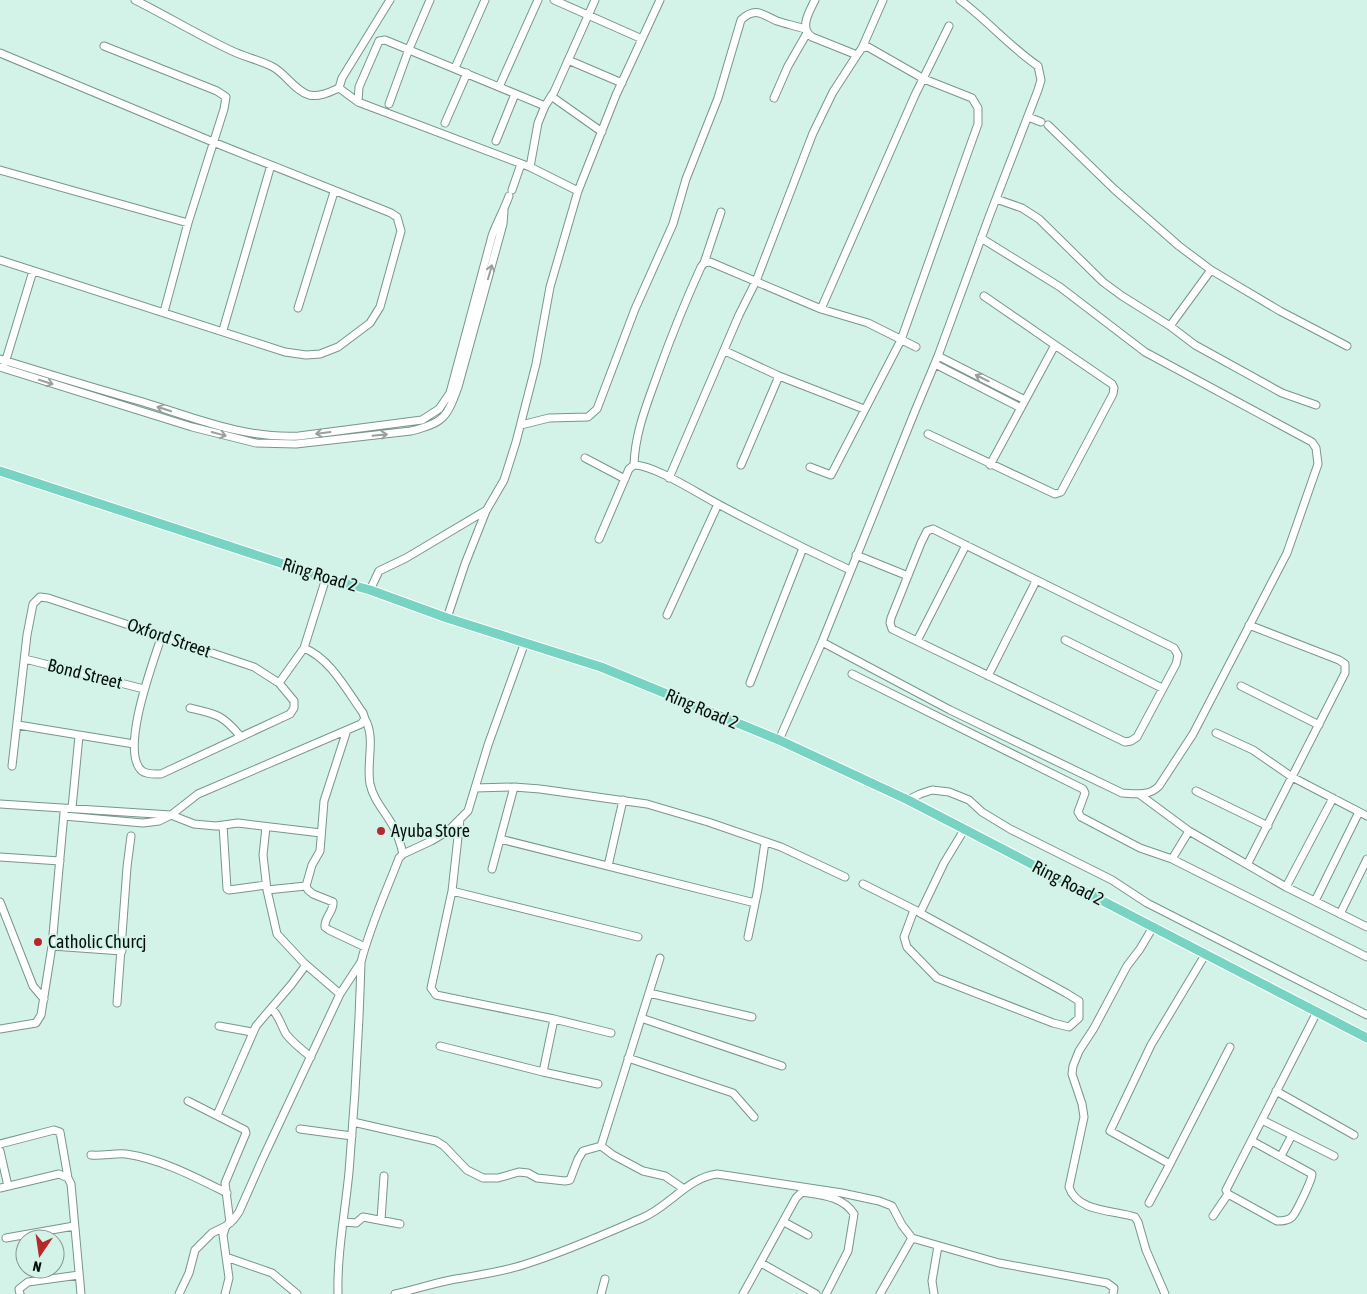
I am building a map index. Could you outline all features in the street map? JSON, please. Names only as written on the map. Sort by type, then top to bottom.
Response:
[{"type":"main road","name":"Ring Road 2","points":[[0,471],[326,578],[370,590],[446,618],[600,667],[779,740],[908,800],[1367,1038]]},
{"type":"street","points":[[135,0],[224,47],[272,67],[281,72],[308,95],[318,96],[339,88]]},
{"type":"street","points":[[339,88],[342,78],[390,0]]},
{"type":"street","points":[[389,104],[409,49],[430,0]]},
{"type":"street","points":[[455,68],[485,0]]},
{"type":"street","points":[[499,87],[538,0]]},
{"type":"street","points":[[554,0],[642,39]]},
{"type":"street","points":[[530,168],[534,139],[545,106],[595,0]]},
{"type":"street","points":[[446,618],[486,511],[504,480],[536,364],[550,288],[578,191],[622,83],[660,0]]},
{"type":"street","points":[[774,98],[806,31],[807,18],[815,0]]},
{"type":"street","points":[[669,478],[739,315],[756,281],[813,133],[833,92],[862,48],[883,0]]},
{"type":"street","points":[[779,740],[822,642],[935,364],[1041,80],[1038,66],[1018,52],[987,22],[960,0]]},
{"type":"street","points":[[521,424],[549,418],[588,417],[597,409],[635,309],[673,224],[686,179],[718,98],[741,20],[746,15],[760,12],[775,20],[806,31],[812,37],[857,55]]},
{"type":"street","points":[[821,309],[949,26]]},
{"type":"street","points":[[358,102],[358,86],[379,41],[384,40],[545,106]]},
{"type":"street","points":[[104,46],[224,94],[226,97],[224,109],[212,142],[188,223],[164,312]]},
{"type":"street","points":[[810,467],[830,475],[901,340],[978,124],[978,108],[972,98],[924,79],[868,47],[862,48]]},
{"type":"street","points":[[0,53],[212,142],[271,164],[334,192],[391,213],[397,217],[401,231],[380,308],[370,323],[338,348],[320,354],[306,355],[285,352],[223,330],[0,260]]},
{"type":"street","points":[[568,60],[622,83]]},
{"type":"street","points":[[445,123],[466,73]]},
{"type":"street","points":[[339,88],[358,102],[530,168],[578,191]]},
{"type":"street","points":[[496,141],[515,94]]},
{"type":"street","points":[[551,96],[602,132]]},
{"type":"street","points":[[1028,117],[1045,124],[1114,189],[1179,246],[1211,270],[1280,311],[1347,346]]},
{"type":"street","points":[[223,330],[271,164]]},
{"type":"street","points":[[2,364],[254,435],[299,436],[422,420],[439,409],[450,393],[504,224],[504,210],[520,164]]},
{"type":"street","points":[[0,170],[188,223]]},
{"type":"street","points":[[298,308],[334,192]]},
{"type":"street","points":[[996,199],[1022,208],[1039,219],[1103,282],[1144,311],[1170,326],[1195,345],[1282,393],[1316,405]]},
{"type":"street","points":[[634,465],[635,444],[640,422],[676,325],[704,263],[722,212]]},
{"type":"street","points":[[822,642],[950,710],[1062,765],[1122,793],[1139,794],[1154,791],[1160,786],[1193,734],[1287,553],[1317,469],[1318,456],[1312,442],[1145,352],[1060,287],[981,238]]},
{"type":"street","points":[[704,263],[710,262],[821,309],[868,323],[916,347]]},
{"type":"street","points":[[1170,326],[1211,270]]},
{"type":"street","points":[[2,364],[34,271]]},
{"type":"street","points":[[928,434],[1054,494],[1061,492],[1114,391],[1112,384],[984,296]]},
{"type":"street","points":[[2,364],[192,427],[256,443],[296,444],[411,431],[426,428],[437,422],[449,411],[458,387],[470,333]]},
{"type":"street","points":[[990,465],[1055,346]]},
{"type":"street","points":[[725,351],[779,376],[864,409]]},
{"type":"street","points":[[938,356],[1025,400]]},
{"type":"street","points":[[935,364],[1021,408]]},
{"type":"street","points":[[741,465],[779,376]]},
{"type":"street","points":[[192,427],[194,419]]},
{"type":"street","points":[[586,458],[625,479]]},
{"type":"street","points":[[599,539],[629,469],[634,465],[642,465],[803,548],[850,570]]},
{"type":"street","points":[[667,615],[718,504]]},
{"type":"street","points":[[370,590],[379,571],[406,558],[486,511]]},
{"type":"street","points":[[933,529],[966,545],[1174,648],[1178,655],[1176,664],[1137,737],[1126,742],[892,629],[890,623],[927,531],[933,529]]},
{"type":"street","points":[[917,641],[966,545]]},
{"type":"street","points":[[750,682],[803,548]]},
{"type":"street","points":[[856,555],[908,576]]},
{"type":"street","points":[[279,684],[304,648],[326,578]]},
{"type":"street","points":[[988,676],[1036,581]]},
{"type":"street","name":"Oxford Street","points":[[25,659],[33,604],[40,597],[162,635],[254,667],[279,684],[294,701],[294,708],[290,714],[241,737]]},
{"type":"street","points":[[1248,864],[1345,673],[1345,664],[1249,626]]},
{"type":"street","points":[[162,635],[144,689],[136,724],[134,744],[136,759],[141,770],[149,774],[161,774],[241,737],[226,721],[216,714],[190,708]]},
{"type":"street","points":[[1065,640],[1162,688]]},
{"type":"street","points":[[338,1294],[338,1265],[344,1222],[358,1062],[361,962],[365,947],[372,924],[399,858],[448,831],[468,810],[488,745],[525,642]]},
{"type":"street","points":[[304,648],[318,655],[337,676],[364,713],[370,734],[368,761],[373,795],[395,829],[404,854]]},
{"type":"street","points":[[12,766],[25,659]]},
{"type":"street","name":"Bond Street","points":[[25,659],[144,689]]},
{"type":"street","points":[[852,674],[1083,790],[1084,794],[1078,812],[1081,817],[1140,848],[1172,859],[1367,957]]},
{"type":"street","points":[[1241,686],[1319,725]]},
{"type":"street","points":[[64,819],[143,823],[159,821],[171,815],[198,794],[362,724],[365,719]]},
{"type":"street","points":[[18,725],[134,744]]},
{"type":"street","points":[[347,730],[324,801],[320,850],[312,866],[306,886],[309,892],[333,902],[334,907],[326,920],[325,926],[328,930],[365,947]]},
{"type":"street","points":[[1216,733],[1253,750],[1292,776],[1367,816]]},
{"type":"street","points":[[0,1029],[36,1023],[40,1019],[52,946],[64,819],[69,808],[80,736]]},
{"type":"street","points":[[475,788],[514,787],[623,800],[655,806],[781,847],[845,877]]},
{"type":"street","points":[[492,869],[514,787]]},
{"type":"street","points":[[908,800],[932,790],[949,792],[969,800],[982,812],[1010,829],[1112,880],[1147,903],[1367,1015]]},
{"type":"street","points":[[1196,791],[1268,826]]},
{"type":"street","points":[[1139,794],[1189,831],[1286,887],[1367,928]]},
{"type":"street","points":[[1286,887],[1333,798]]},
{"type":"street","points":[[608,866],[623,800]]},
{"type":"street","points":[[0,804],[147,815],[171,815],[194,824],[223,825],[238,823],[321,833]]},
{"type":"street","points":[[1315,901],[1359,812]]},
{"type":"street","points":[[460,819],[452,891],[431,988],[436,995],[554,1019],[611,1033]]},
{"type":"street","points":[[223,825],[227,889],[306,886]]},
{"type":"street","points":[[266,827],[263,855],[266,888],[277,934],[306,965],[340,994]]},
{"type":"street","points":[[863,884],[917,912],[1066,992],[1079,1002],[1079,1018],[1069,1027],[1053,1023],[937,978],[907,947],[904,937],[917,912],[944,863],[964,830]]},
{"type":"street","points":[[1172,859],[1189,831]]},
{"type":"street","points":[[117,1003],[131,836]]},
{"type":"street","points":[[500,839],[755,903]]},
{"type":"street","points":[[748,938],[765,842]]},
{"type":"street","points":[[0,856],[60,861]]},
{"type":"street","points":[[1340,914],[1367,859]]},
{"type":"street","points":[[452,891],[638,937]]},
{"type":"street","points":[[0,902],[33,986],[44,999]]},
{"type":"street","points":[[1153,927],[1140,950],[1127,966],[1094,1028],[1079,1051],[1073,1066],[1072,1074],[1082,1104],[1084,1117],[1069,1187],[1071,1193],[1084,1206],[1135,1217],[1146,1250],[1165,1294]]},
{"type":"street","points":[[52,946],[122,951]]},
{"type":"street","points":[[1170,1164],[1110,1130],[1151,1045],[1205,955]]},
{"type":"street","points":[[601,1146],[660,958]]},
{"type":"street","points":[[225,1294],[229,1278],[223,1235],[228,1225],[239,1212],[340,994],[361,962]]},
{"type":"street","points":[[217,1115],[252,1032],[306,965]]},
{"type":"street","points":[[649,993],[752,1017]]},
{"type":"street","points":[[272,1009],[277,1014],[288,1036],[310,1057]]},
{"type":"street","points":[[1252,1141],[1312,1174],[1310,1184],[1292,1218],[1285,1221],[1277,1221],[1228,1194],[1226,1190],[1317,1012]]},
{"type":"street","points":[[641,1018],[782,1066]]},
{"type":"street","points":[[543,1072],[554,1019]]},
{"type":"street","points":[[219,1026],[252,1032]]},
{"type":"street","points":[[440,1046],[598,1084]]},
{"type":"street","points":[[1149,1203],[1230,1047]]},
{"type":"street","points":[[628,1058],[733,1093],[754,1117]]},
{"type":"street","points":[[1276,1091],[1354,1135]]},
{"type":"street","points":[[188,1101],[245,1130],[246,1134],[226,1182],[228,1225]]},
{"type":"street","points":[[1262,1120],[1334,1156]]},
{"type":"street","points":[[353,1122],[436,1141],[444,1146],[467,1170],[483,1178],[498,1178],[518,1172],[538,1178],[570,1180],[583,1151],[601,1146]]},
{"type":"street","points":[[300,1129],[352,1136]]},
{"type":"street","points":[[0,1144],[54,1130],[60,1132],[68,1178],[71,1184],[81,1294]]},
{"type":"street","points":[[1281,1156],[1292,1135]]},
{"type":"street","points":[[601,1146],[613,1155],[643,1171],[665,1176],[684,1189]]},
{"type":"street","points":[[0,1151],[8,1186]]},
{"type":"street","points":[[91,1155],[119,1154],[142,1157],[166,1165],[227,1192]]},
{"type":"street","points":[[0,1188],[60,1174],[68,1178]]},
{"type":"street","points":[[395,1294],[440,1282],[527,1264],[549,1256],[654,1213],[684,1189],[709,1175],[717,1174],[842,1193],[879,1201],[892,1206],[902,1225],[912,1238],[999,1263],[1106,1283],[1114,1288],[1113,1294]]},
{"type":"street","points":[[381,1220],[384,1176]]},
{"type":"street","points":[[743,1294],[796,1198],[802,1192],[829,1197],[848,1205],[854,1214],[848,1251],[826,1294]]},
{"type":"street","points":[[1213,1216],[1228,1194]]},
{"type":"street","points":[[344,1222],[356,1223],[363,1217],[400,1224]]},
{"type":"street","points":[[784,1222],[808,1235]]},
{"type":"street","points":[[179,1294],[189,1273],[195,1250],[212,1233],[228,1225]]},
{"type":"street","points":[[6,1238],[74,1226]]},
{"type":"street","points":[[880,1294],[912,1238]]},
{"type":"street","points":[[934,1294],[932,1281],[938,1246]]},
{"type":"street","points":[[226,1256],[272,1273],[297,1294]]},
{"type":"street","points":[[761,1263],[816,1294]]},
{"type":"street","points":[[20,1294],[18,1289],[28,1282],[79,1275]]},
{"type":"street","points":[[601,1294],[605,1279]]},
{"type":"place","name":"Ayuba Store","points":[[381,831]]},
{"type":"place","name":"Catholic Churcj","points":[[38,942]]}]
